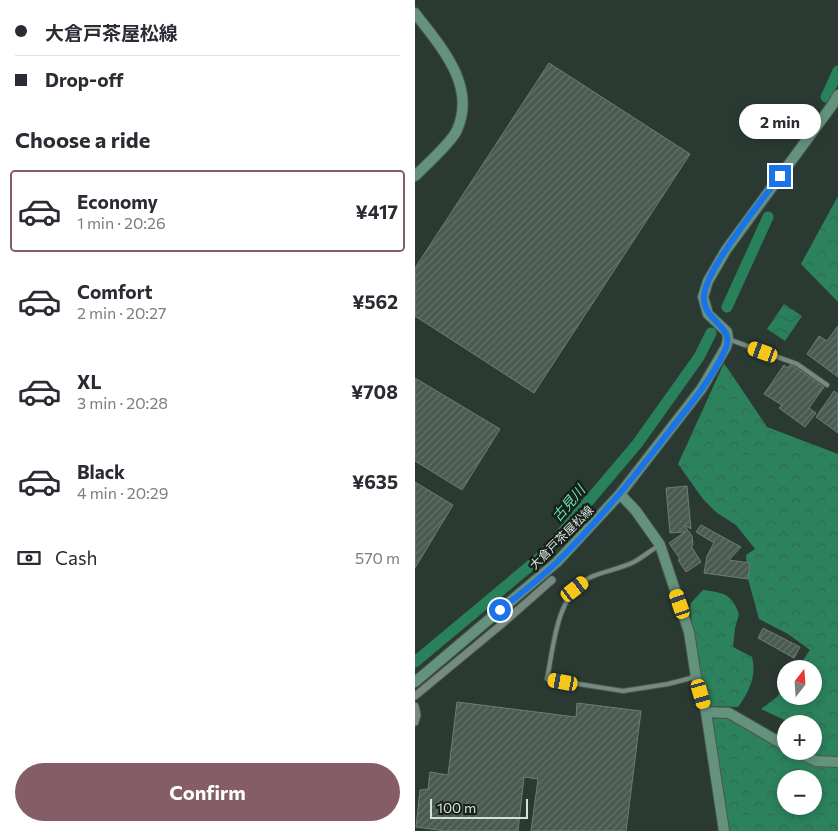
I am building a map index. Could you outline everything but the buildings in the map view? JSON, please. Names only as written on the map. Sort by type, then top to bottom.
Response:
[{"type":"street","points":[[415,13],[448,57],[460,81],[463,109],[457,132],[415,176]]},
{"type":"street","points":[[728,339],[727,332],[708,314],[703,297],[708,281],[726,250],[838,95]]},
{"type":"street","name":"大倉戸茶屋松線","points":[[415,682],[557,562],[620,494],[702,388],[726,347],[728,339]]},
{"type":"street","points":[[620,494],[636,511],[659,545],[689,632],[697,677],[706,712],[724,831]]},
{"type":"street","points":[[415,696],[552,580]]},
{"type":"street","points":[[415,706],[417,715],[415,722]]},
{"type":"street","points":[[706,712],[729,713],[777,741]]},
{"type":"street","points":[[816,760],[838,762]]},
{"type":"lane","points":[[728,339],[797,364],[827,385]]},
{"type":"lane","points":[[659,545],[634,562],[590,577],[575,589],[561,610],[547,678],[623,691],[697,677]]},
{"type":"green space","points":[[838,196],[838,302],[801,264]]},
{"type":"green space","points":[[724,363],[767,427],[838,454],[838,831],[724,831],[708,721],[729,713],[777,742],[777,760],[822,760],[822,715],[777,716],[761,709],[777,697],[777,705],[823,705],[823,660],[803,660],[810,650],[788,634],[759,619],[748,579],[746,555],[755,549],[736,525],[717,513],[703,499],[678,464]]},
{"type":"green space","points":[[703,590],[722,593],[733,602],[739,614],[733,647],[752,657],[753,677],[746,696],[738,707],[702,706],[690,607],[691,603]]},
{"type":"water","points":[[784,304],[802,316],[785,341],[767,329]]},
{"type":"waterway","name":"古見川","points":[[826,97],[838,71]]},
{"type":"waterway","name":"古見川","points":[[727,307],[768,217]]},
{"type":"waterway","name":"古見川","points":[[415,662],[543,555],[637,444],[699,357],[711,333]]},
{"type":"route","points":[[500,610],[557,562],[620,494],[702,388],[726,347],[728,339],[727,332],[708,314],[703,297],[708,281],[726,250],[780,176]]}]
